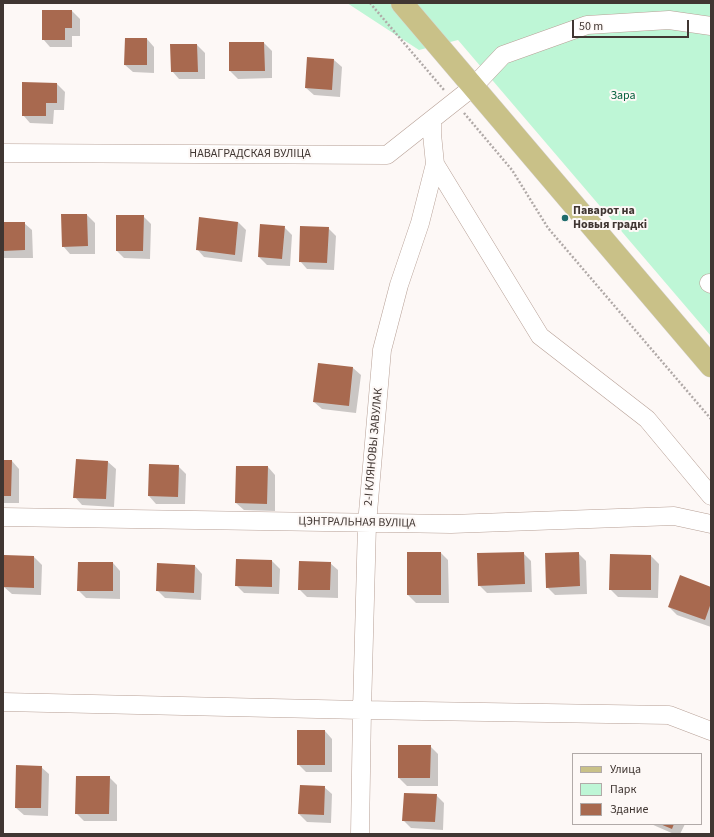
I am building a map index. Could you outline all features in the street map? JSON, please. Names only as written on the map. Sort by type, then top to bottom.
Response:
[{"type":"main road","points":[[402,3],[711,366]]},
{"type":"street","name":"НАВАГРАДСКАЯ ВУЛІЦА","points":[[3,153],[387,155],[473,87],[503,55],[587,25],[669,20],[711,26]]},
{"type":"street","points":[[432,120],[435,164],[540,336],[647,419],[711,496]]},
{"type":"street","name":"2-І КЛЯНОВЫ ЗАВУЛАК","points":[[360,834],[367,524],[382,350],[399,284],[420,223],[435,164]]},
{"type":"street","name":"ЦЭНТРАЛЬНАЯ ВУЛІЦА","points":[[3,518],[451,524],[674,516],[711,524]]},
{"type":"street","points":[[3,702],[669,715],[711,731]]},
{"type":"path","points":[[370,3],[446,93]]},
{"type":"path","points":[[462,111],[512,170],[548,228],[711,419]]},
{"type":"green space","name":"Зара","points":[[347,3],[711,3],[711,336],[458,40],[419,50]]},
{"type":"building","points":[[42,10],[72,10],[72,28],[65,28],[65,40],[42,40]]},
{"type":"building","points":[[125,38],[147,38],[147,65],[124,65]]},
{"type":"building","points":[[229,42],[264,42],[265,71],[229,71]]},
{"type":"building","points":[[170,44],[197,44],[198,72],[171,72]]},
{"type":"building","points":[[307,57],[334,59],[332,90],[305,88]]},
{"type":"building","points":[[22,82],[57,83],[57,103],[46,103],[46,116],[22,116]]},
{"type":"building","points":[[61,214],[87,214],[88,246],[62,247]]},
{"type":"building","points":[[116,215],[144,215],[143,251],[116,251]]},
{"type":"building","points":[[199,217],[238,222],[235,255],[196,250]]},
{"type":"building","points":[[3,222],[25,222],[25,250],[3,251]]},
{"type":"building","points":[[260,224],[285,226],[282,259],[258,257]]},
{"type":"building","points":[[300,226],[329,227],[327,263],[299,262]]},
{"type":"building","points":[[318,363],[353,367],[349,406],[313,402]]},
{"type":"building","points":[[76,459],[108,461],[106,499],[73,498]]},
{"type":"building","points":[[3,460],[12,460],[11,496],[3,496]]},
{"type":"building","points":[[149,464],[179,465],[178,497],[148,496]]},
{"type":"building","points":[[236,466],[268,466],[267,504],[235,503]]},
{"type":"building","points":[[407,552],[441,552],[441,595],[407,595]]},
{"type":"building","points":[[524,552],[525,584],[478,586],[477,553]]},
{"type":"building","points":[[579,552],[580,586],[546,588],[545,553]]},
{"type":"building","points":[[610,554],[651,555],[651,590],[609,590]]},
{"type":"building","points":[[4,555],[34,556],[34,588],[3,587]]},
{"type":"building","points":[[236,559],[272,560],[272,587],[235,586]]},
{"type":"building","points":[[299,561],[331,562],[330,590],[298,590]]},
{"type":"building","points":[[78,562],[113,562],[113,591],[77,591]]},
{"type":"building","points":[[157,563],[195,565],[194,593],[156,591]]},
{"type":"building","points":[[680,575],[711,587],[711,603],[705,620],[668,607]]},
{"type":"building","points":[[297,730],[325,730],[325,765],[297,765]]},
{"type":"building","points":[[398,745],[431,745],[430,778],[398,778]]},
{"type":"building","points":[[16,765],[42,766],[41,808],[15,808]]},
{"type":"building","points":[[76,776],[110,776],[109,814],[75,814]]},
{"type":"building","points":[[300,785],[325,786],[324,815],[298,814]]},
{"type":"building","points":[[404,793],[437,794],[435,822],[402,821]]},
{"type":"building","points":[[662,825],[674,825],[672,829]]},
{"type":"place","name":"Паварот на Новыя градкі","points":[[565,218]]}]
